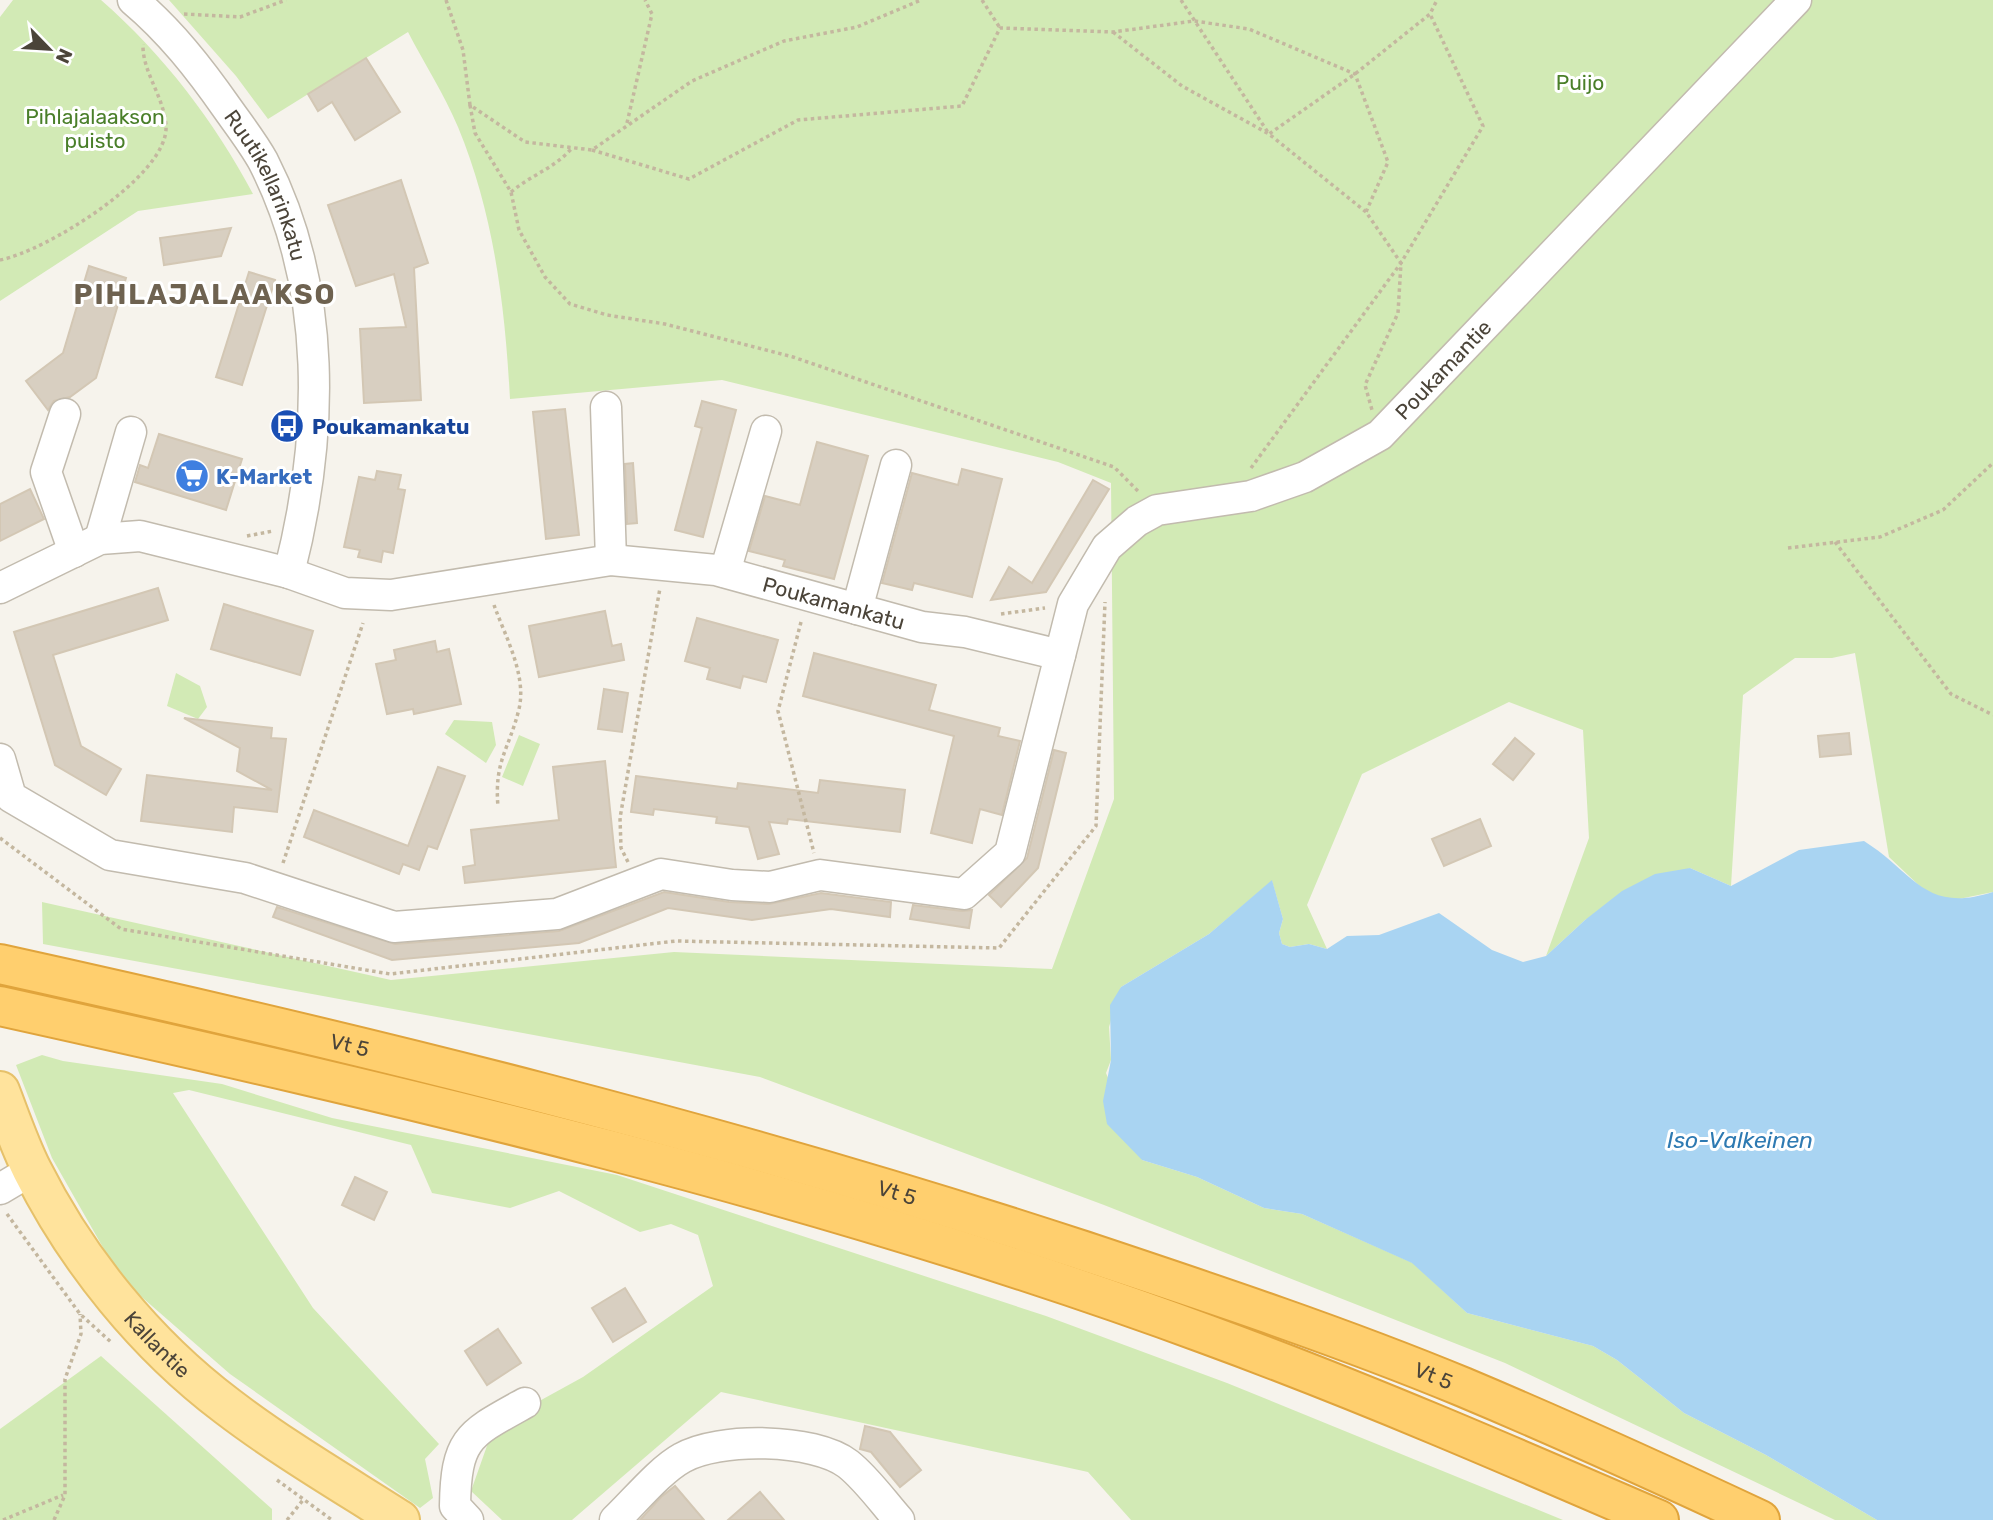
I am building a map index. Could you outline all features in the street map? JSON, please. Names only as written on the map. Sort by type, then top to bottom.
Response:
[{"type":"highway","name":"Vt 5","points":[[0,964],[257,1021],[709,1137],[940,1204],[1218,1295],[1461,1387],[1760,1520]]},
{"type":"highway","name":"Vt 5","points":[[0,1006],[248,1061],[702,1174],[930,1242],[1230,1343],[1443,1426],[1659,1520]]},
{"type":"main road","name":"Kallantie","points":[[0,1091],[13,1191],[171,1359],[226,1406],[400,1520]]},
{"type":"street","name":"Ruutikellarinkatu","points":[[132,0],[160,17],[204,75],[262,160],[296,245],[310,317],[316,403],[299,534],[289,573]]},
{"type":"street","name":"Poukamantie","points":[[820,875],[964,894],[1010,853],[1073,604],[1107,547],[1137,522],[1157,510],[1251,496],[1305,477],[1380,435],[1796,0]]},
{"type":"street","points":[[606,407],[611,560]]},
{"type":"street","points":[[65,414],[46,472],[87,545]]},
{"type":"street","points":[[724,572],[766,431]]},
{"type":"street","points":[[87,545],[131,432]]},
{"type":"street","points":[[857,609],[896,465]]},
{"type":"street","name":"Poukamankatu","points":[[0,588],[87,545],[140,536],[289,573],[345,593],[391,595],[611,560],[724,572],[922,626],[965,632],[1060,655]]},
{"type":"street","points":[[0,759],[11,797],[110,855],[245,878],[394,928],[557,914],[661,874],[732,885],[769,887],[820,875]]},
{"type":"street","points":[[468,1520],[455,1506],[456,1468],[466,1442],[480,1429],[525,1403]]},
{"type":"street","points":[[615,1520],[681,1458],[711,1447],[783,1444],[829,1454],[848,1464],[899,1520]]},
{"type":"path","points":[[0,260],[14,258],[84,222],[152,162],[166,130],[161,98],[143,57],[143,34],[160,17],[240,17],[286,0]]},
{"type":"path","points":[[446,0],[463,50],[475,133],[511,192],[519,230],[545,278],[570,304],[607,315],[665,324],[793,357],[1114,467],[1157,510]]},
{"type":"path","points":[[627,125],[652,14],[645,0]]},
{"type":"path","points":[[592,150],[692,81],[784,41],[857,27],[921,0]]},
{"type":"path","points":[[982,0],[1000,28]]},
{"type":"path","points":[[1181,0],[1269,134]]},
{"type":"path","points":[[1269,134],[1355,74],[1430,14],[1437,0]]},
{"type":"path","points":[[1242,471],[1251,468],[1285,425],[1401,263],[1483,126],[1430,14]]},
{"type":"path","points":[[1000,28],[1113,32],[1194,21],[1249,29],[1355,74],[1388,162],[1367,212]]},
{"type":"path","points":[[470,105],[525,142],[592,150],[689,179],[798,121],[962,106],[1000,28]]},
{"type":"path","points":[[1113,32],[1182,86],[1269,134],[1367,212],[1401,263],[1398,313],[1365,386],[1380,435]]},
{"type":"path","points":[[511,192],[524,181],[559,163],[572,148]]},
{"type":"path","points":[[1788,548],[1880,537],[1943,510],[1993,463]]},
{"type":"path","points":[[1835,542],[1951,694],[1993,715]]},
{"type":"path","points":[[638,884],[621,848],[620,818],[660,584]]},
{"type":"path","points":[[998,614],[1073,604]]},
{"type":"path","points":[[494,605],[520,678],[520,707],[500,759],[496,787],[498,807]]},
{"type":"path","points":[[801,621],[778,711],[820,875]]},
{"type":"path","points":[[275,888],[363,623]]},
{"type":"path","points":[[13,1191],[80,1314],[81,1334],[65,1379],[65,1495],[54,1520]]},
{"type":"path","points":[[3,1520],[65,1495]]},
{"type":"path","points":[[287,1520],[303,1499]]},
{"type":"green space","name":"Pihlajalaakson puisto","points":[[13,0],[101,0],[146,43],[186,90],[222,141],[253,194],[138,211],[0,301],[0,17]]},
{"type":"green space","name":"Puijo","points":[[169,0],[1993,0],[1993,892],[1954,900],[1927,893],[1889,857],[1855,653],[1832,658],[1795,658],[1743,695],[1731,886],[1690,868],[1585,920],[1546,956],[1589,838],[1583,730],[1509,702],[1362,774],[1307,905],[1327,949],[1309,944],[1290,947],[1282,944],[1279,933],[1283,919],[1272,881],[1209,934],[1121,987],[1109,1027],[1111,1060],[1106,1073],[1142,1160],[1197,1177],[1264,1208],[1302,1214],[1413,1263],[1467,1313],[1593,1346],[1617,1360],[1684,1413],[1766,1455],[1877,1520],[1835,1520],[1505,1363],[1104,1205],[760,1077],[43,944],[42,902],[391,980],[674,952],[1052,969],[1114,799],[1111,483],[1058,462],[722,380],[510,399],[501,295],[481,193],[458,127],[408,32],[268,119],[236,76]]},
{"type":"green space","points":[[176,673],[200,686],[207,707],[198,719],[167,706]]},
{"type":"green space","points":[[454,720],[492,722],[496,745],[486,763],[445,734]]},
{"type":"green space","points":[[519,735],[540,744],[523,786],[502,777]]},
{"type":"green space","points":[[42,1055],[63,1061],[222,1084],[332,1118],[617,1175],[1046,1316],[1227,1383],[1563,1520],[1131,1520],[1088,1472],[721,1392],[572,1520],[502,1520],[471,1491],[494,1426],[583,1377],[713,1286],[698,1235],[671,1224],[640,1232],[559,1191],[510,1208],[432,1193],[411,1145],[189,1090],[173,1093],[313,1308],[439,1444],[425,1459],[433,1498],[420,1508],[230,1374],[121,1279],[52,1158],[16,1065]]},
{"type":"green space","points":[[101,1356],[272,1509],[272,1520],[0,1520],[0,1429]]},
{"type":"water","name":"Iso-Valkeinen","points":[[1864,841],[1922,887],[1935,894],[1951,898],[1993,892],[1993,1520],[1877,1520],[1766,1455],[1684,1413],[1617,1360],[1593,1346],[1467,1313],[1412,1263],[1302,1214],[1264,1208],[1197,1177],[1142,1160],[1107,1124],[1103,1101],[1111,1060],[1110,1005],[1121,987],[1209,934],[1272,880],[1283,919],[1279,933],[1282,944],[1290,947],[1309,944],[1327,949],[1347,936],[1379,935],[1439,913],[1492,950],[1523,962],[1546,956],[1622,891],[1655,874],[1690,868],[1731,886],[1799,850]]},
{"type":"building","points":[[366,58],[400,112],[355,140],[332,102],[318,111],[308,94]]},
{"type":"building","points":[[401,180],[428,263],[414,268],[421,400],[364,403],[360,329],[406,327],[394,274],[356,286],[328,205]]},
{"type":"building","points":[[231,228],[221,256],[164,265],[160,238]]},
{"type":"building","points":[[89,266],[126,278],[96,378],[70,397],[54,401],[48,410],[26,381],[63,353]]},
{"type":"building","points":[[249,272],[275,280],[242,385],[216,377]]},
{"type":"building","points":[[702,401],[736,410],[703,537],[675,530],[702,428],[695,426]]},
{"type":"building","points":[[565,409],[579,535],[546,539],[533,412]]},
{"type":"building","points":[[159,434],[242,459],[226,510],[135,482],[140,465],[148,468]]},
{"type":"building","points":[[817,442],[868,456],[834,579],[783,566],[785,560],[749,551],[765,496],[800,505]]},
{"type":"building","points":[[633,463],[637,523],[627,524],[625,464]]},
{"type":"building","points":[[962,469],[1002,479],[972,597],[914,583],[912,590],[882,583],[912,473],[958,485]]},
{"type":"building","points":[[377,471],[401,475],[398,489],[405,490],[393,553],[383,551],[381,562],[358,557],[360,550],[344,547],[359,477],[375,480]]},
{"type":"building","points":[[1093,480],[1109,489],[1046,592],[991,600],[1009,567],[1032,583]]},
{"type":"building","points":[[30,489],[44,519],[0,541],[0,504]]},
{"type":"building","points":[[158,588],[168,620],[53,655],[81,746],[121,769],[106,795],[55,765],[14,632]]},
{"type":"building","points":[[224,604],[313,631],[300,675],[211,649]]},
{"type":"building","points":[[605,611],[612,646],[621,644],[624,660],[539,677],[529,626]]},
{"type":"building","points":[[697,618],[778,640],[766,682],[743,676],[740,688],[707,679],[710,668],[685,661]]},
{"type":"building","points":[[435,641],[437,652],[449,649],[461,704],[414,714],[413,709],[387,714],[376,664],[396,660],[394,650]]},
{"type":"building","points":[[814,653],[936,685],[929,710],[1000,728],[998,736],[1020,741],[1002,815],[980,809],[972,843],[931,833],[954,736],[803,696]]},
{"type":"building","points":[[604,689],[628,693],[622,732],[598,729]]},
{"type":"building","points":[[184,718],[272,728],[271,738],[286,739],[277,812],[234,807],[232,832],[141,821],[147,775],[272,790],[237,771],[240,748]]},
{"type":"building","points":[[1849,733],[1851,754],[1820,757],[1818,736]]},
{"type":"building","points":[[1515,738],[1534,754],[1513,780],[1493,764]]},
{"type":"building","points":[[1054,750],[1066,753],[1038,868],[1001,907],[989,895],[1027,858]]},
{"type":"building","points":[[605,761],[616,867],[465,883],[463,867],[475,865],[471,830],[559,820],[553,767]]},
{"type":"building","points":[[438,767],[465,776],[437,849],[428,846],[419,870],[403,864],[399,874],[304,837],[314,810],[408,846]]},
{"type":"building","points":[[636,776],[737,789],[738,783],[818,793],[820,780],[905,790],[900,832],[788,819],[787,824],[769,822],[779,854],[758,859],[749,827],[716,823],[717,817],[654,809],[653,815],[631,812]]},
{"type":"building","points":[[1480,819],[1491,846],[1444,866],[1432,839]]},
{"type":"building","points":[[664,892],[729,902],[769,904],[821,893],[891,902],[890,917],[831,909],[752,920],[668,908],[579,943],[392,960],[273,917],[277,907],[395,944],[559,931]]},
{"type":"building","points":[[913,905],[972,910],[969,928],[910,919]]},
{"type":"building","points":[[355,1177],[387,1192],[374,1220],[342,1205]]},
{"type":"building","points":[[625,1288],[646,1322],[613,1342],[592,1308]]},
{"type":"building","points":[[498,1329],[521,1363],[487,1385],[465,1351]]},
{"type":"building","points":[[865,1426],[890,1432],[921,1470],[900,1487],[871,1452],[860,1449]]},
{"type":"building","points":[[675,1486],[704,1520],[640,1520],[661,1497]]},
{"type":"building","points":[[760,1492],[784,1520],[728,1520]]},
{"type":"place","name":"Poukamankatu","points":[[287,426]]},
{"type":"place","name":"K-Market","points":[[192,476]]},
{"type":"district","name":"PIHLAJALAAKSO","points":[[205,294]]}]
